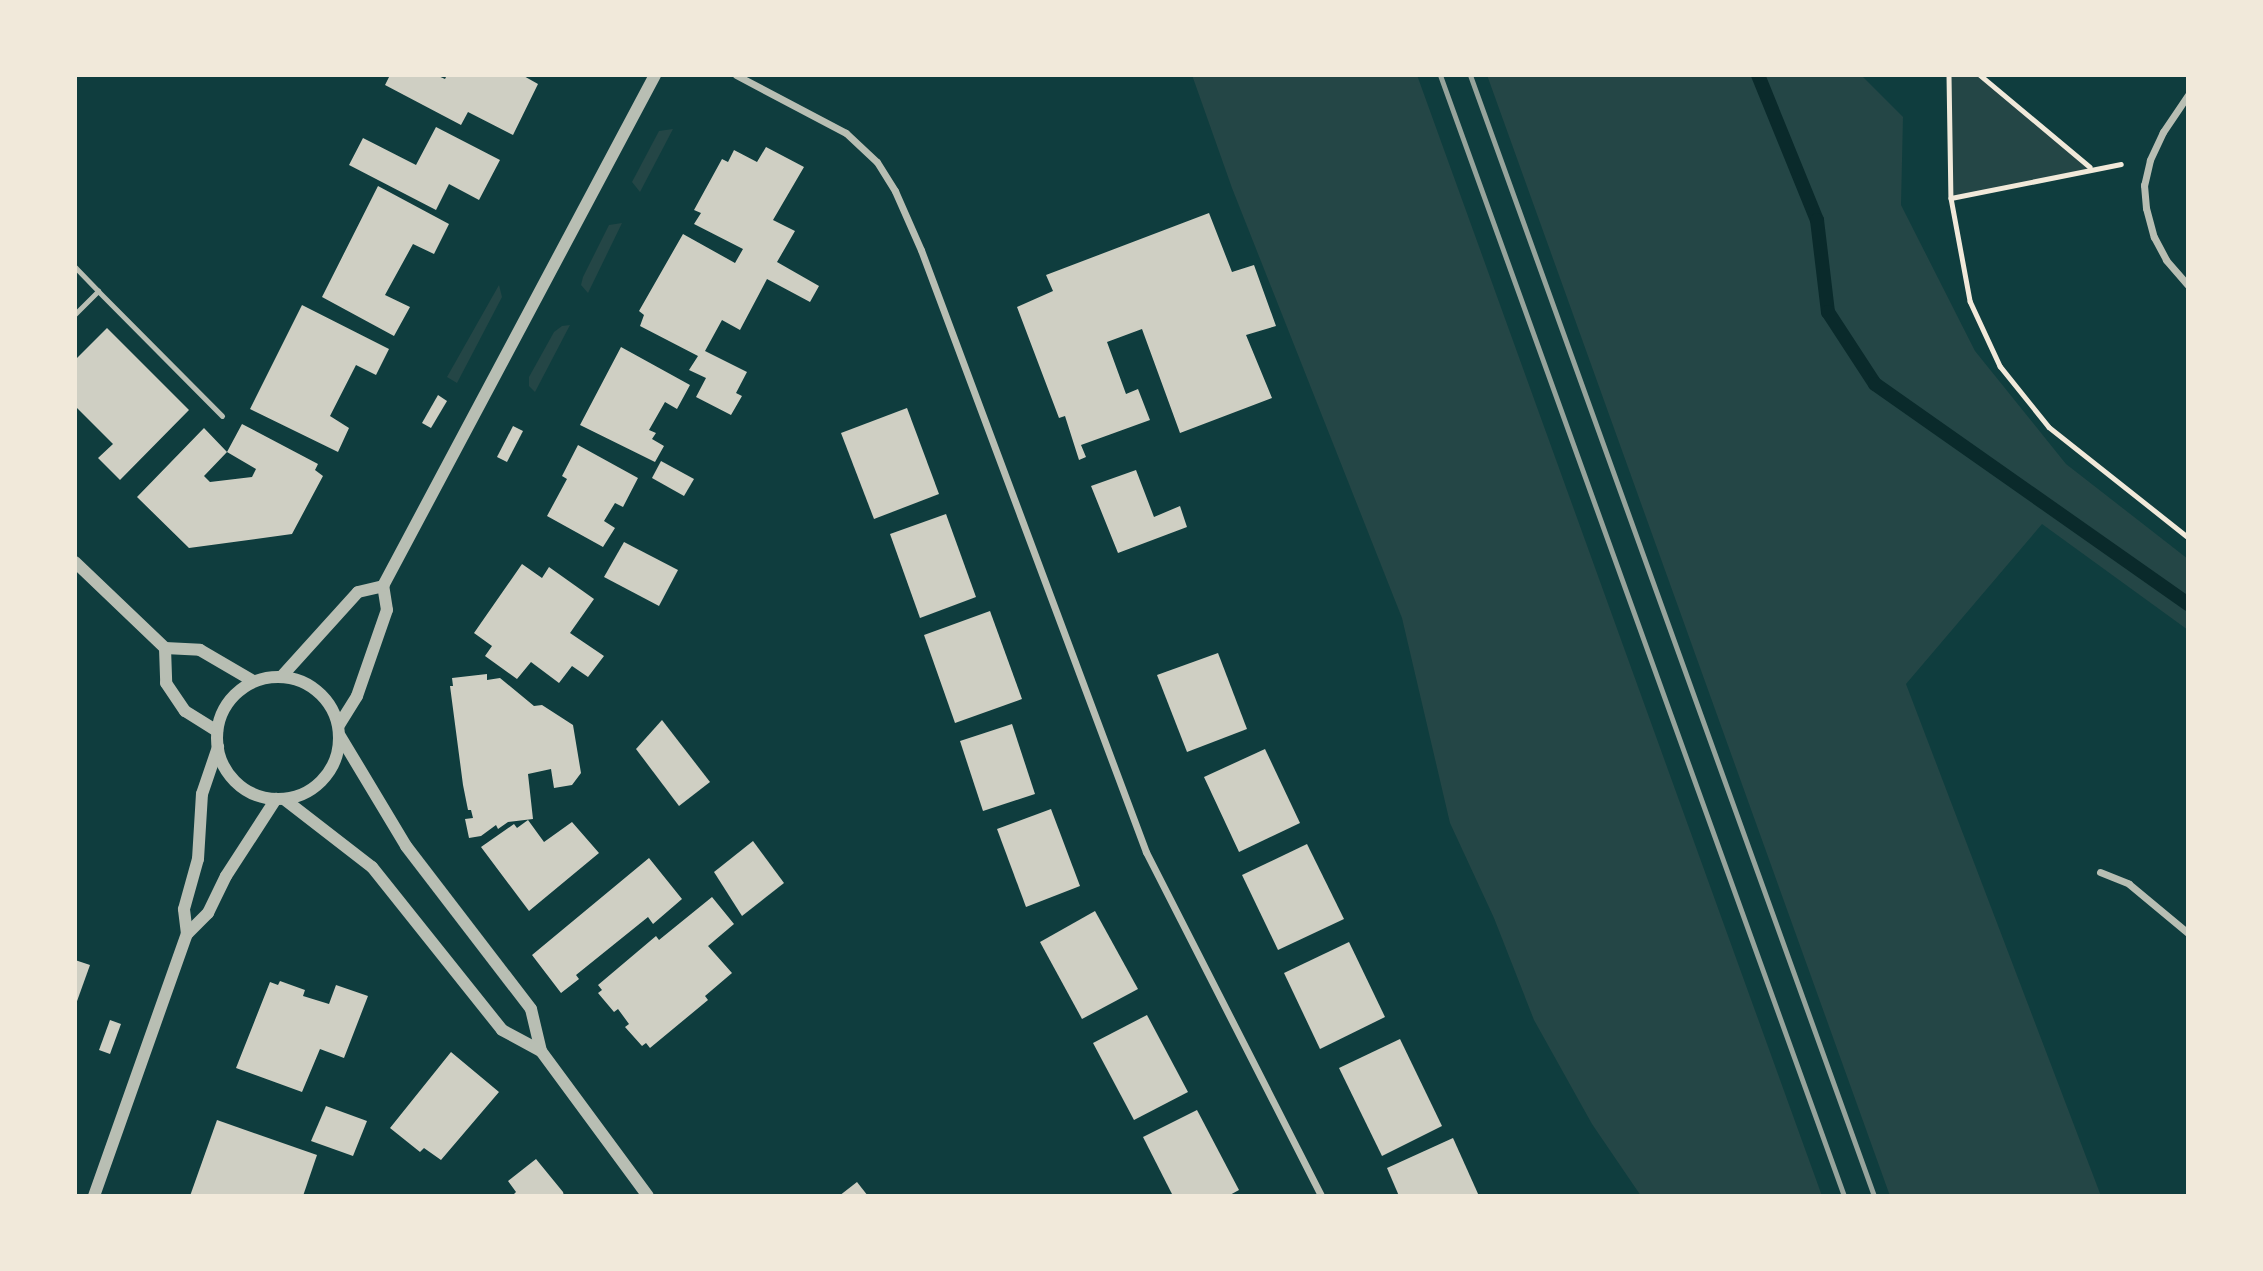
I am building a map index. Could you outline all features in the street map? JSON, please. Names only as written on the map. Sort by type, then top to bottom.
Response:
[{"type":"street","points":[[94,1196],[187,934],[208,913],[226,876],[280,799],[302,794],[325,778],[333,767],[339,731],[357,696],[387,610],[383,586],[655,75]]},
{"type":"street","points":[[736,75],[846,133],[877,162],[895,191],[921,250],[1137,830],[1166,894],[1321,1196]]},
{"type":"street","points":[[2188,95],[2163,132],[2150,160],[2144,185],[2146,208],[2154,237],[2166,260],[2188,285]]},
{"type":"street","points":[[75,562],[165,648],[200,650],[253,681]]},
{"type":"street","points":[[282,677],[358,592],[383,586]]},
{"type":"street","points":[[165,648],[166,683],[185,711],[216,731]]},
{"type":"street","points":[[541,1051],[502,1030],[372,867],[280,799],[249,792],[235,781],[224,768],[216,731],[233,697],[253,681],[282,677],[316,689],[333,709],[339,731],[406,846],[531,1009],[541,1051],[648,1196]]},
{"type":"street","points":[[187,934],[184,909],[198,859],[202,794],[218,747]]},
{"type":"street","points":[[2100,872],[2129,884],[2188,933]]},
{"type":"lane","points":[[75,267],[222,416]]},
{"type":"lane","points":[[75,314],[98,291]]},
{"type":"path","points":[[1949,75],[1951,198],[1970,301],[2000,366],[2049,427],[2188,537]]},
{"type":"path","points":[[1980,75],[2091,168]]},
{"type":"path","points":[[1951,198],[2091,168],[2150,160]]},
{"type":"shaded area","points":[[1192,75],[1417,75],[1822,1196],[1641,1196],[1592,1124],[1534,1020],[1494,918],[1450,823],[1402,618],[1232,188]]},
{"type":"shaded area","points":[[1487,75],[1861,75],[1903,117],[1901,205],[1975,351],[2066,464],[2188,559],[2188,630],[2042,524],[1906,684],[2101,1196],[1890,1196]]},
{"type":"shaded area","points":[[1949,75],[1980,75],[2091,168],[1951,198]]},
{"type":"shaded area","points":[[673,129],[640,192],[632,182],[659,131]]},
{"type":"shaded area","points":[[622,223],[588,293],[581,285],[583,277],[609,225]]},
{"type":"shaded area","points":[[499,285],[502,297],[457,383],[447,377]]},
{"type":"shaded area","points":[[570,325],[535,392],[529,386],[529,377],[554,332],[562,326]]},
{"type":"building","points":[[390,75],[436,75],[445,79],[447,75],[522,75],[538,84],[513,135],[468,112],[461,125],[385,85]]},
{"type":"building","points":[[436,127],[500,160],[479,200],[449,184],[436,210],[349,165],[363,138],[416,165]]},
{"type":"building","points":[[766,147],[804,167],[773,220],[795,231],[777,262],[819,286],[810,302],[767,279],[740,330],[722,320],[705,351],[747,372],[736,393],[742,396],[731,415],[696,397],[706,378],[689,370],[698,356],[640,326],[644,315],[639,311],[683,234],[735,263],[743,249],[694,224],[701,213],[694,210],[722,159],[728,162],[734,150],[757,162]]},
{"type":"building","points":[[378,186],[449,224],[434,254],[413,244],[385,295],[410,307],[394,336],[322,297]]},
{"type":"building","points":[[1209,213],[1232,272],[1254,265],[1276,326],[1246,335],[1272,398],[1180,433],[1142,329],[1107,342],[1126,394],[1138,389],[1150,420],[1081,445],[1086,457],[1079,460],[1065,416],[1059,418],[1017,307],[1053,291],[1046,275]]},
{"type":"building","points":[[302,305],[389,349],[376,375],[356,365],[330,416],[349,428],[338,452],[250,409]]},
{"type":"building","points":[[107,328],[189,410],[120,480],[98,458],[113,444],[75,406],[75,360]]},
{"type":"building","points":[[621,347],[690,385],[677,409],[665,402],[649,430],[656,433],[652,439],[664,446],[655,462],[580,425]]},
{"type":"building","points":[[438,395],[447,401],[431,428],[422,423]]},
{"type":"building","points":[[907,408],[939,494],[874,519],[841,433]]},
{"type":"building","points":[[242,424],[318,464],[315,470],[323,476],[292,534],[189,548],[137,497],[204,428],[227,452]],"holes":[[[227,452],[256,469],[252,477],[210,482],[204,476]]]},
{"type":"building","points":[[513,426],[523,431],[507,462],[497,457]]},
{"type":"building","points":[[578,445],[638,478],[623,507],[615,503],[604,521],[615,528],[603,547],[547,516],[567,479],[562,476]]},
{"type":"building","points":[[661,461],[694,479],[684,496],[652,478]]},
{"type":"building","points":[[1136,470],[1154,517],[1180,506],[1187,527],[1118,553],[1091,486]]},
{"type":"building","points":[[946,514],[976,597],[920,618],[890,534]]},
{"type":"building","points":[[624,542],[678,570],[659,606],[604,577]]},
{"type":"building","points":[[522,564],[542,578],[549,567],[594,599],[570,633],[604,656],[588,677],[572,666],[559,683],[531,662],[517,679],[485,656],[492,646],[474,633]]},
{"type":"building","points":[[990,611],[1022,699],[955,723],[924,635]]},
{"type":"building","points":[[1218,653],[1247,729],[1187,752],[1157,675]]},
{"type":"building","points":[[487,674],[487,680],[500,678],[534,706],[542,705],[573,725],[581,773],[572,785],[554,788],[551,769],[528,774],[533,819],[508,822],[498,829],[496,825],[481,836],[469,838],[465,819],[473,818],[471,810],[468,810],[463,785],[450,686],[453,686],[452,678]]},
{"type":"building","points":[[662,720],[710,782],[679,806],[636,749]]},
{"type":"building","points":[[1012,724],[1035,794],[983,811],[960,741]]},
{"type":"building","points":[[1265,749],[1300,823],[1239,852],[1204,777]]},
{"type":"building","points":[[1051,809],[1080,886],[1026,907],[997,829]]},
{"type":"building","points":[[528,820],[544,842],[572,822],[599,853],[529,911],[481,847],[514,824],[517,828]]},
{"type":"building","points":[[753,841],[784,883],[742,916],[714,872]]},
{"type":"building","points":[[1307,844],[1344,919],[1278,950],[1242,875]]},
{"type":"building","points":[[649,858],[682,899],[653,924],[648,917],[576,975],[579,979],[561,993],[532,955]]},
{"type":"building","points":[[712,897],[734,924],[708,946],[732,973],[705,996],[708,1000],[650,1048],[646,1043],[642,1046],[625,1027],[629,1024],[618,1009],[614,1012],[598,993],[602,990],[598,985],[656,936],[659,940]]},
{"type":"building","points":[[1095,911],[1138,989],[1082,1019],[1040,942]]},
{"type":"building","points":[[1349,942],[1385,1017],[1320,1049],[1284,973]]},
{"type":"building","points":[[75,960],[90,965],[76,1004],[75,1004]]},
{"type":"building","points":[[280,981],[305,990],[303,996],[329,1004],[336,985],[368,996],[344,1058],[320,1049],[302,1092],[236,1068],[270,982],[278,985]]},
{"type":"building","points":[[1147,1015],[1188,1092],[1134,1120],[1093,1043]]},
{"type":"building","points":[[110,1020],[121,1024],[110,1054],[99,1050]]},
{"type":"building","points":[[1400,1039],[1442,1126],[1382,1156],[1339,1068]]},
{"type":"building","points":[[451,1052],[499,1092],[441,1160],[424,1148],[420,1152],[390,1128]]},
{"type":"building","points":[[326,1106],[367,1121],[353,1156],[311,1141]]},
{"type":"building","points":[[1197,1110],[1239,1190],[1228,1196],[1173,1196],[1143,1137]]},
{"type":"building","points":[[217,1120],[317,1155],[303,1196],[190,1196]]},
{"type":"building","points":[[1453,1138],[1479,1196],[1399,1196],[1387,1168]]},
{"type":"building","points":[[536,1159],[564,1196],[512,1196],[516,1192],[508,1181]]},
{"type":"building","points":[[857,1182],[868,1196],[839,1196]]},
{"type":"waterway","points":[[1758,75],[1817,220],[1828,312],[1875,384],[2188,604]]},
{"type":"railway","points":[[1440,75],[1844,1196]]},
{"type":"railway","points":[[1470,75],[1874,1196]]}]
